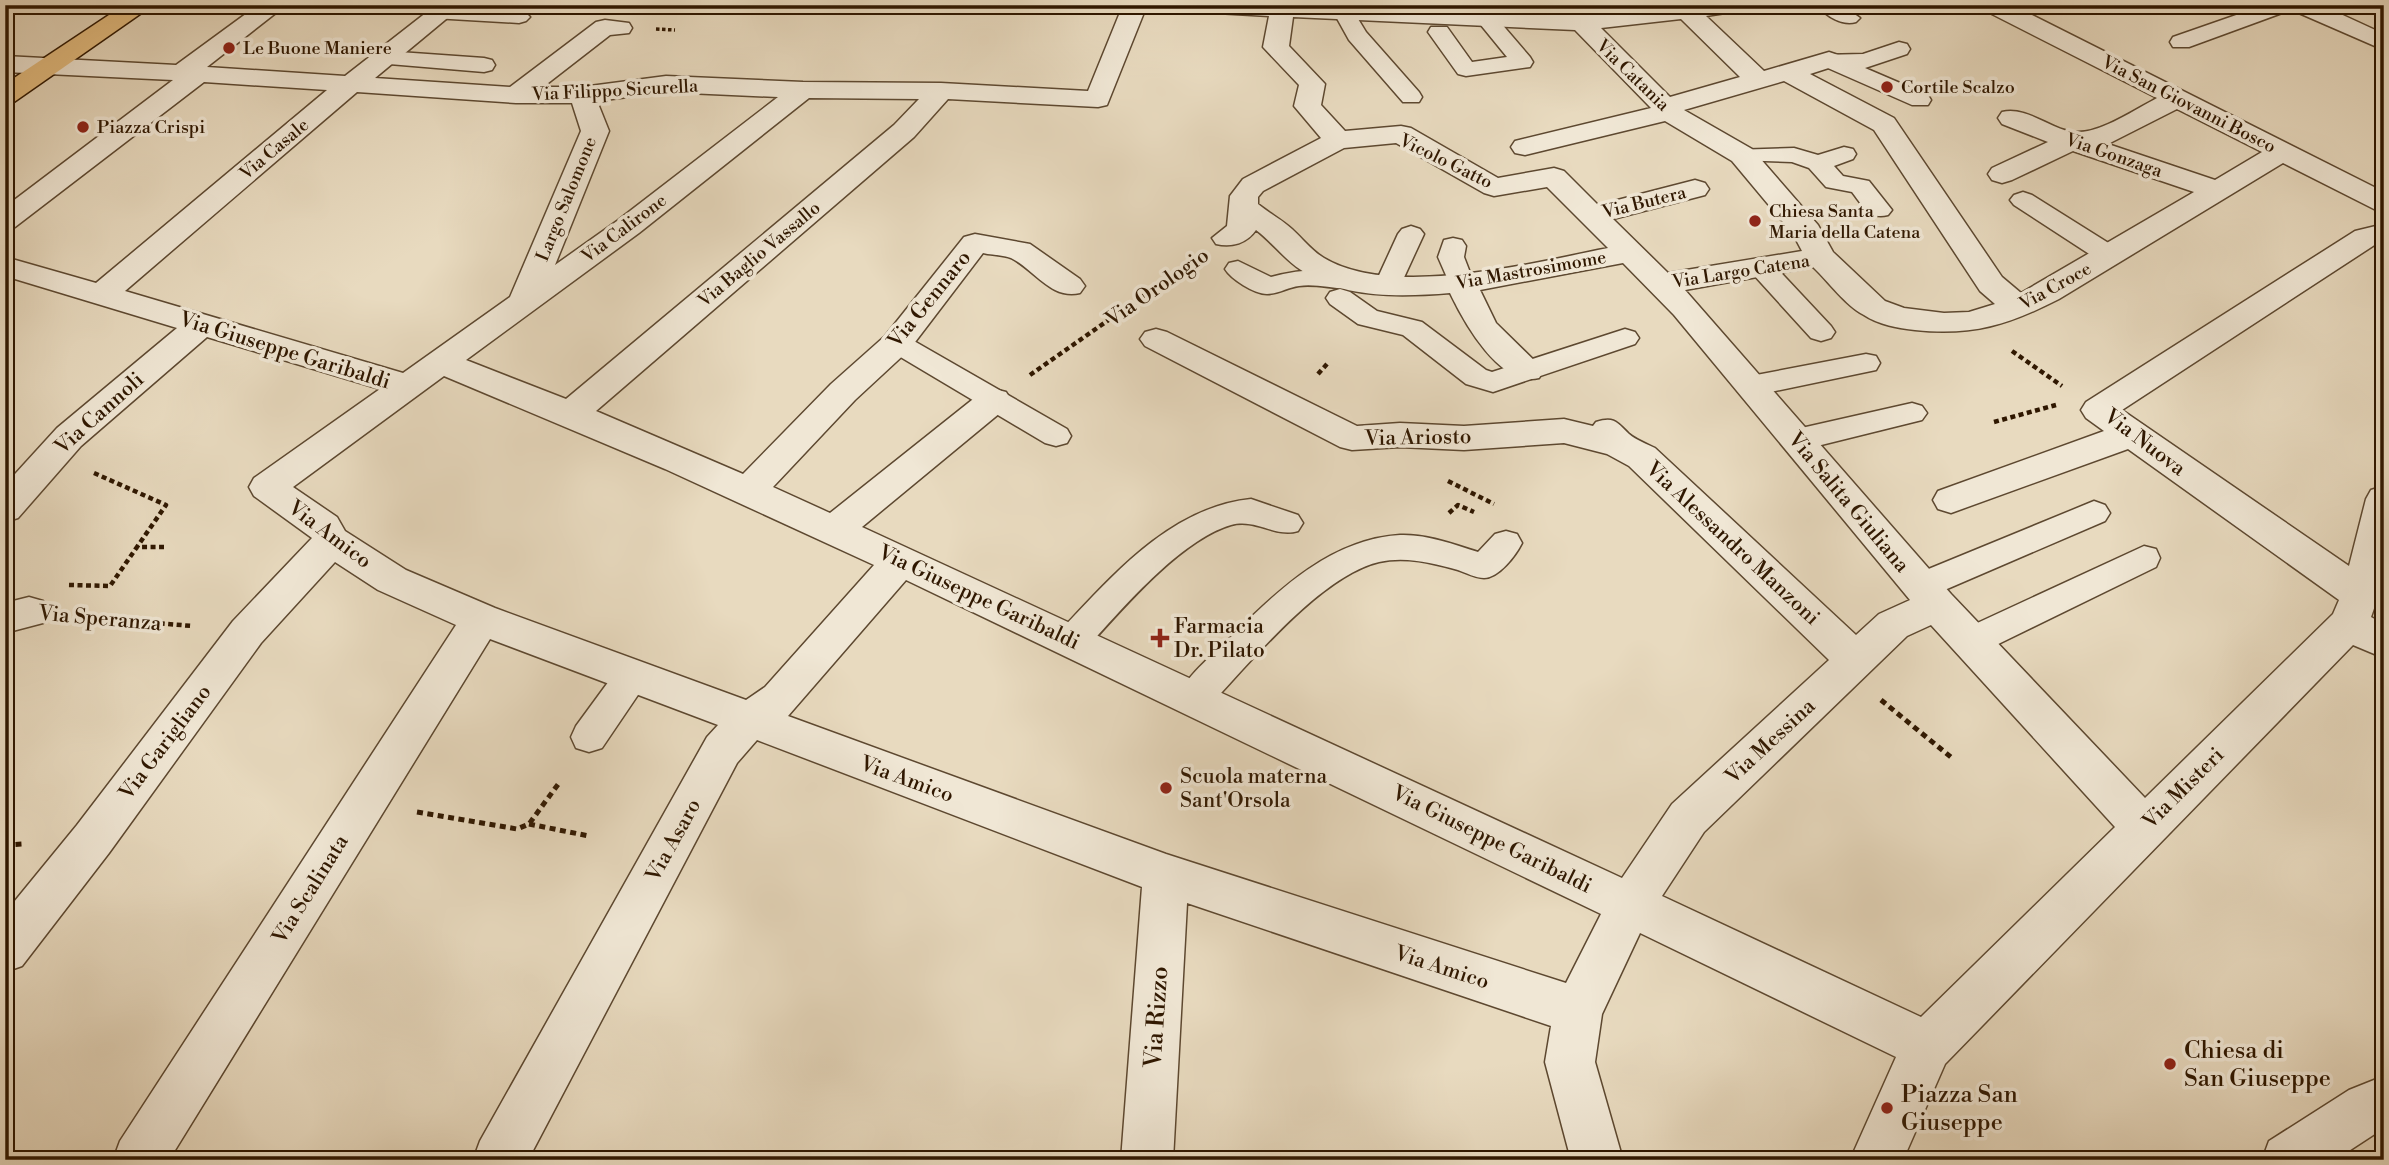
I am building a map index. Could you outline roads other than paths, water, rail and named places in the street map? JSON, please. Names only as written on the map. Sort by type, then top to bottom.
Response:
[{"type":"main road","points":[[5,96],[142,5]]},
{"type":"street","points":[[5,220],[274,5]]},
{"type":"street","name":"Via Filippo Sicurella","points":[[5,64],[190,73],[516,95],[582,95],[666,84],[803,90],[942,91],[1098,99],[1135,5]]},
{"type":"street","points":[[1199,5],[1486,19],[1688,12],[1730,6]]},
{"type":"street","name":"Via San Giovanni Bosco","points":[[1993,5],[2384,203]]},
{"type":"street","points":[[2301,5],[2384,43]]},
{"type":"street","points":[[1283,8],[1276,47],[1312,85],[1307,106],[1338,141]]},
{"type":"street","name":"Via Casale","points":[[101,295],[351,84],[446,10]]},
{"type":"street","points":[[1688,12],[1759,80]]},
{"type":"street","name":"Via Catania","points":[[1572,14],[1667,110],[1742,155],[1807,231],[1820,257]]},
{"type":"street","points":[[516,95],[605,27],[620,28]]},
{"type":"street","points":[[1525,147],[1667,110],[1829,60]]},
{"type":"street","points":[[1787,72],[1884,124],[1991,284],[2018,307]]},
{"type":"street","name":"Via Calirone","points":[[442,362],[628,227],[803,90]]},
{"type":"street","name":"Via Baglio Vassallo","points":[[572,413],[904,131],[942,91]]},
{"type":"street","name":"Largo Salomone","points":[[524,302],[595,131],[582,95]]},
{"type":"street","points":[[2002,174],[2071,141],[2096,139],[2178,98]]},
{"type":"street","name":"Via Gonzaga","points":[[2012,118],[2071,141],[2217,190]]},
{"type":"street","name":"Vicolo Gatto","points":[[1338,141],[1401,134],[1494,187],[1554,177]]},
{"type":"street","name":"Via Orologio","points":[[1227,238],[1241,230],[1244,196],[1253,185],[1338,141]]},
{"type":"street","name":"Via Croce","points":[[1820,257],[1874,308],[1899,318],[1944,323],[1970,322],[2018,307],[2283,151]]},
{"type":"street","name":"Via Salita Giuliana","points":[[1554,177],[1663,284],[1929,596],[2144,828]]},
{"type":"street","name":"Via Butera","points":[[1593,215],[1695,189]]},
{"type":"street","name":"Via Mastrosimome","points":[[1243,207],[1345,289],[1388,284],[1461,283],[1632,252]]},
{"type":"street","name":"Via Nuova","points":[[2364,620],[2132,434],[2083,406],[2366,237],[2384,233]]},
{"type":"street","name":"Via Gennaro","points":[[749,490],[843,392],[897,343],[975,243],[1018,250],[1069,286]]},
{"type":"street","name":"Via Largo Catena","points":[[1663,284],[1820,257]]},
{"type":"street","name":"Via Giuseppe Garibaldi","points":[[5,266],[408,386],[442,362],[572,413],[749,490],[1195,696],[1927,1046]]},
{"type":"street","points":[[1461,283],[1483,328],[1527,370]]},
{"type":"street","name":"Via Cannoli","points":[[5,509],[69,437],[201,325]]},
{"type":"street","name":"Via Ariosto","points":[[1156,339],[1352,438],[1400,435],[1464,438],[1564,431],[1613,436]]},
{"type":"street","name":"Via Amico","points":[[408,386],[267,486],[324,527],[332,541],[392,580],[481,619],[1166,875],[1577,1011]]},
{"type":"street","points":[[834,530],[994,400]]},
{"type":"street","points":[[1951,500],[2132,434]]},
{"type":"street","name":"Via Alessandro Manzoni","points":[[1613,436],[1642,457],[1851,665]]},
{"type":"street","points":[[2364,620],[2384,499]]},
{"type":"street","name":"Via Garigliano","points":[[5,950],[93,839],[247,632],[332,541]]},
{"type":"street","name":"Via Asaro","points":[[499,1160],[722,750],[750,720],[780,699],[901,560]]},
{"type":"street","name":"Via Messina","points":[[1597,1160],[1570,1062],[1577,1011],[1630,905],[1688,818],[1894,625],[1929,596]]},
{"type":"street","name":"Via Scalinata","points":[[139,1160],[481,619]]},
{"type":"street","name":"Via Misteri","points":[[1927,1046],[2144,828],[2364,620]]},
{"type":"street","name":"Via Rizzo","points":[[1147,1160],[1166,875]]},
{"type":"street","points":[[1876,1160],[1927,1046]]},
{"type":"street","points":[[2288,1160],[2378,1113]]},
{"type":"lane","points":[[1828,5],[1849,18]]},
{"type":"lane","points":[[2181,42],[2286,5]]},
{"type":"lane","points":[[446,10],[519,17]]},
{"type":"lane","points":[[1345,13],[1357,35],[1411,97]]},
{"type":"lane","points":[[1434,18],[1466,69],[1522,62],[1486,19]]},
{"type":"lane","points":[[1829,60],[1865,61],[1899,48]]},
{"type":"lane","points":[[385,58],[484,65]]},
{"type":"lane","points":[[1829,60],[1920,100]]},
{"type":"lane","points":[[1818,163],[1844,154]]},
{"type":"lane","points":[[1742,155],[1794,155],[1818,163],[1835,182],[1860,186],[1879,210]]},
{"type":"lane","points":[[2023,200],[2109,255]]},
{"type":"lane","points":[[1388,284],[1411,234]]},
{"type":"lane","points":[[1453,246],[1451,257],[1461,283]]},
{"type":"lane","points":[[1760,267],[1821,332]]},
{"type":"lane","points":[[1238,269],[1268,286],[1301,277],[1345,289],[1368,318],[1412,328],[1476,377],[1493,382],[1625,338]]},
{"type":"lane","points":[[897,343],[1056,436]]},
{"type":"lane","points":[[1751,386],[1866,363]]},
{"type":"lane","points":[[1797,440],[1912,412]]},
{"type":"lane","points":[[1073,640],[1136,572],[1208,520],[1250,511],[1287,523]]},
{"type":"lane","points":[[1929,596],[2094,513]]},
{"type":"lane","points":[[1195,696],[1309,583],[1347,559],[1399,547],[1440,552],[1484,566],[1506,543]]},
{"type":"lane","points":[[1972,641],[2144,558]]},
{"type":"lane","points":[[589,737],[632,676]]},
{"type":"place","name":"Le Buone Maniere","points":[[229,48]]},
{"type":"place","name":"Cortile Scalzo","points":[[1887,87]]},
{"type":"place","name":"Piazza Crispi","points":[[83,127]]},
{"type":"place","name":"Chiesa Santa Maria della Catena","points":[[1755,221]]},
{"type":"place","name":"Farmacia Dr. Pilato","points":[[1160,638]]},
{"type":"place","name":"Scuola materna Sant'Orsola","points":[[1166,788]]},
{"type":"place","name":"Chiesa di San Giuseppe","points":[[2170,1064]]},
{"type":"place","name":"Piazza San Giuseppe","points":[[1887,1108]]}]
